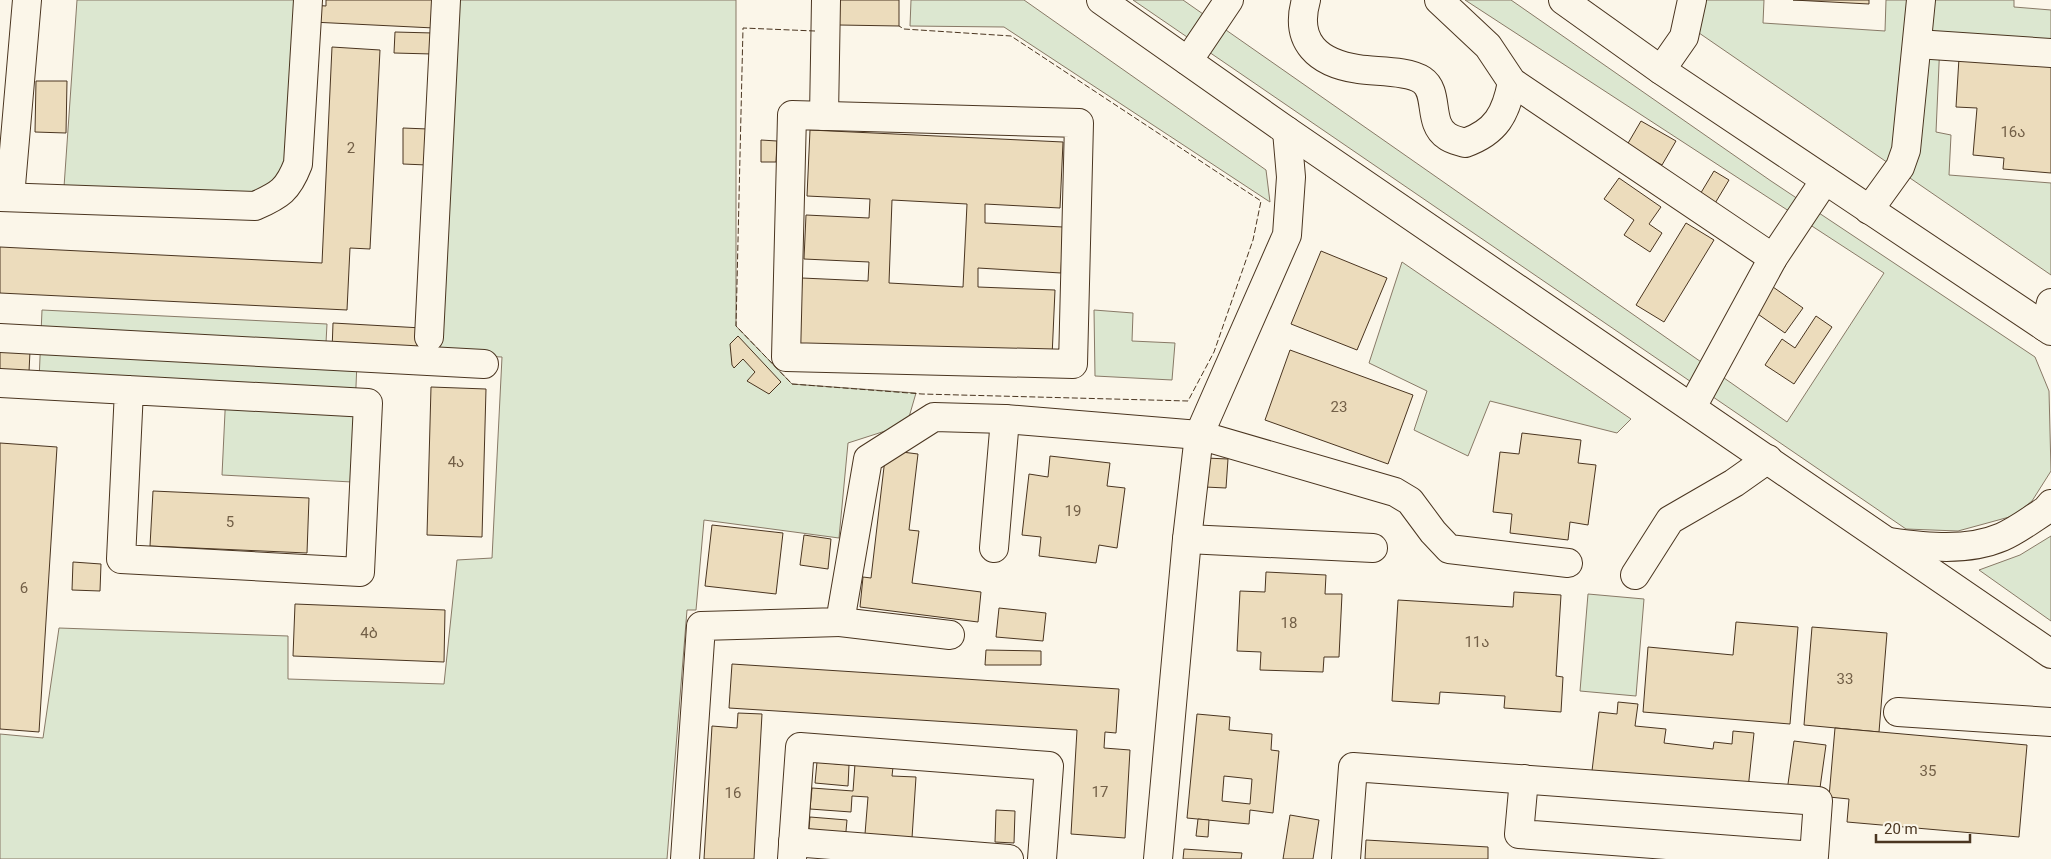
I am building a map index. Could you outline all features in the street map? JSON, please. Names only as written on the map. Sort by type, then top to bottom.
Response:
[{"type":"main road","points":[[27,0],[5,197],[255,206],[272,199],[290,184],[298,164],[308,0]]},
{"type":"main road","points":[[429,337],[446,0]]},
{"type":"main road","points":[[824,116],[826,0]]},
{"type":"main road","points":[[1101,0],[1287,131],[2051,654]]},
{"type":"main road","points":[[1188,61],[1229,0]]},
{"type":"main road","points":[[1306,0],[1302,13],[1304,36],[1315,52],[1331,61],[1357,69],[1421,79],[1429,87],[1436,124],[1446,136],[1465,143],[1481,137],[1494,128],[1509,96],[1512,82]]},
{"type":"main road","points":[[1439,0],[1488,46],[1512,82],[1773,258]]},
{"type":"main road","points":[[1563,0],[1661,70],[1869,210],[2050,326]]},
{"type":"main road","points":[[1661,70],[1684,37],[1692,0]]},
{"type":"main road","points":[[1869,210],[1900,167],[1906,150],[1921,0]]},
{"type":"main road","points":[[1917,44],[2051,53]]},
{"type":"main road","points":[[792,115],[824,116],[1079,123],[1073,364],[786,357],[792,115]]},
{"type":"main road","points":[[1158,859],[1187,540],[1199,435],[1287,235],[1291,177],[1287,131]]},
{"type":"main road","points":[[1692,407],[1773,258],[1825,180]]},
{"type":"main road","points":[[0,338],[484,364]]},
{"type":"main road","points":[[0,383],[129,390],[368,403],[360,572],[121,559],[129,390]]},
{"type":"main road","points":[[840,622],[868,459],[934,418],[1005,419],[1199,435],[1395,492],[1410,501],[1433,532],[1449,549],[1568,563]]},
{"type":"main road","points":[[994,548],[1005,419]]},
{"type":"main road","points":[[1635,575],[1670,520],[1734,483],[1768,460]]},
{"type":"main road","points":[[1884,541],[1936,548],[1973,544],[2001,537],[2046,510],[2051,504]]},
{"type":"main road","points":[[1187,540],[1373,548]]},
{"type":"main road","points":[[685,859],[701,626],[840,622],[950,635]]},
{"type":"main road","points":[[1898,712],[2051,722]]},
{"type":"main road","points":[[1009,859],[793,850],[800,747],[1049,766],[1042,859]]},
{"type":"main road","points":[[1346,859],[1353,767],[1524,779],[1818,802],[1814,856],[1519,834],[1524,779]]},
{"type":"green space","points":[[77,0],[301,0],[290,157],[280,180],[243,196],[64,187]]},
{"type":"green space","points":[[450,0],[736,0],[736,326],[792,384],[916,393],[907,424],[848,443],[839,538],[704,520],[696,610],[687,610],[667,859],[0,859],[0,734],[43,738],[59,628],[288,636],[288,679],[444,684],[457,560],[492,558],[502,357],[434,354]]},
{"type":"green space","points":[[911,0],[1024,0],[1266,170],[1270,202],[1004,27],[910,26]]},
{"type":"green space","points":[[1133,0],[1183,0],[1787,422],[1884,273],[1465,0],[1511,0],[1771,181],[2035,357],[2049,391],[2051,471],[2032,501],[2013,516],[1958,531],[1906,529]]},
{"type":"green space","points":[[1700,0],[1764,0],[1763,23],[1885,31],[1886,0],[2014,0],[2014,7],[2051,10],[2051,49],[1940,42],[1936,132],[1951,135],[1949,175],[2051,183],[2051,275],[1686,24]]},
{"type":"green space","points":[[1402,262],[1631,419],[1617,433],[1490,401],[1468,456],[1414,430],[1427,391],[1369,363]]},
{"type":"green space","points":[[42,310],[327,324],[325,361],[357,362],[352,482],[222,475],[226,391],[39,381]]},
{"type":"green space","points":[[1094,310],[1133,313],[1132,341],[1175,343],[1172,380],[1095,376]]},
{"type":"green space","points":[[2051,536],[2051,621],[1979,570],[2020,555]]},
{"type":"green space","points":[[1588,594],[1644,599],[1636,696],[1580,691]]},
{"type":"building","points":[[326,0],[435,0],[434,28],[312,22],[312,5],[326,6]]},
{"type":"building","points":[[839,0],[899,0],[899,26],[839,25]]},
{"type":"building","points":[[1793,0],[1869,0],[1869,4]]},
{"type":"building","points":[[395,32],[433,33],[432,54],[394,53]]},
{"type":"building","points":[[332,47],[380,50],[370,249],[350,248],[347,310],[0,293],[0,247],[322,263]]},
{"type":"building","points":[[1959,58],[2051,65],[2051,173],[2003,169],[2004,158],[1973,155],[1977,108],[1956,107]]},
{"type":"building","points":[[36,81],[67,81],[66,133],[35,132]]},
{"type":"building","points":[[1641,121],[1676,141],[1662,165],[1627,145]]},
{"type":"building","points":[[403,128],[428,129],[427,165],[403,164]]},
{"type":"building","points":[[810,130],[1063,142],[1060,208],[985,204],[985,223],[1063,227],[1061,273],[978,268],[978,287],[1055,290],[1052,357],[799,345],[802,278],[868,281],[869,262],[804,259],[806,215],[869,218],[870,199],[807,196]],"holes":[[[892,200],[967,204],[963,287],[889,283]]]},
{"type":"building","points":[[761,140],[777,141],[776,162],[761,162]]},
{"type":"building","points":[[1714,171],[1729,180],[1714,205],[1699,196]]},
{"type":"building","points":[[1619,178],[1661,207],[1649,224],[1662,233],[1650,252],[1624,235],[1634,220],[1604,199]]},
{"type":"building","points":[[1686,223],[1714,240],[1664,322],[1636,305]]},
{"type":"building","points":[[1321,251],[1387,278],[1357,350],[1291,324]]},
{"type":"building","points":[[1773,287],[1803,308],[1785,333],[1755,312]]},
{"type":"building","points":[[1816,316],[1832,327],[1794,384],[1765,365],[1782,339],[1795,348]]},
{"type":"building","points":[[333,323],[422,328],[421,356],[332,351]]},
{"type":"building","points":[[738,336],[781,382],[769,394],[747,381],[755,372],[743,359],[734,368],[732,365],[730,344]]},
{"type":"building","points":[[0,349],[30,351],[29,372],[0,370]]},
{"type":"building","points":[[1290,350],[1413,395],[1388,464],[1265,420]]},
{"type":"building","points":[[431,387],[486,389],[482,537],[427,535]]},
{"type":"building","points":[[1522,433],[1581,440],[1578,463],[1596,465],[1588,525],[1570,522],[1568,540],[1510,533],[1512,514],[1493,512],[1500,452],[1519,454]]},
{"type":"building","points":[[0,443],[57,447],[39,732],[0,729]]},
{"type":"building","points":[[886,450],[918,454],[909,530],[919,531],[912,583],[981,592],[978,622],[860,607],[863,577],[871,578]]},
{"type":"building","points":[[1050,456],[1110,463],[1107,486],[1125,488],[1117,548],[1099,545],[1096,563],[1039,556],[1041,537],[1022,535],[1029,474],[1048,477]]},
{"type":"building","points":[[1206,458],[1228,459],[1226,488],[1205,487]]},
{"type":"building","points":[[153,491],[309,498],[307,553],[150,546]]},
{"type":"building","points":[[712,525],[783,533],[776,594],[705,586]]},
{"type":"building","points":[[804,535],[831,539],[828,569],[800,565]]},
{"type":"building","points":[[73,562],[101,564],[100,591],[72,590]]},
{"type":"building","points":[[1266,572],[1326,575],[1325,594],[1342,594],[1339,657],[1324,657],[1323,672],[1260,670],[1261,652],[1237,651],[1240,591],[1265,592]]},
{"type":"building","points":[[1514,592],[1561,595],[1556,676],[1563,677],[1561,712],[1504,708],[1505,696],[1440,692],[1439,704],[1392,701],[1398,600],[1513,607]]},
{"type":"building","points":[[295,604],[445,610],[444,662],[293,656]]},
{"type":"building","points":[[999,608],[1046,613],[1043,641],[996,637]]},
{"type":"building","points":[[1736,622],[1798,627],[1790,724],[1643,712],[1648,647],[1733,655]]},
{"type":"building","points":[[1812,627],[1887,633],[1879,732],[1804,725]]},
{"type":"building","points":[[986,650],[1041,651],[1041,665],[985,665]]},
{"type":"building","points":[[732,664],[1119,689],[1116,733],[1105,732],[1104,748],[1130,750],[1125,838],[1071,834],[1077,730],[729,708]]},
{"type":"building","points":[[1618,702],[1638,704],[1635,726],[1666,729],[1664,743],[1713,749],[1714,742],[1732,744],[1733,731],[1754,733],[1748,789],[1592,771],[1599,712],[1617,714]]},
{"type":"building","points":[[738,713],[762,714],[754,859],[704,859],[712,726],[737,728]]},
{"type":"building","points":[[1197,714],[1230,717],[1229,730],[1272,734],[1271,750],[1279,751],[1273,813],[1250,810],[1249,824],[1187,818]],"holes":[[[1224,776],[1252,779],[1250,804],[1222,801]]]},
{"type":"building","points":[[1835,728],[2027,745],[2019,837],[1847,822],[1849,799],[1829,797]]},
{"type":"building","points":[[1794,741],[1826,745],[1819,795],[1787,791]]},
{"type":"building","points":[[817,762],[849,765],[848,786],[815,783]]},
{"type":"building","points":[[855,764],[893,767],[892,776],[916,777],[912,838],[865,834],[868,797],[852,796],[851,812],[810,809],[812,788],[853,791]]},
{"type":"building","points":[[996,810],[1015,811],[1014,843],[995,842]]},
{"type":"building","points":[[1290,815],[1319,820],[1313,859],[1283,859]]},
{"type":"building","points":[[810,817],[847,820],[845,842],[808,839]]},
{"type":"building","points":[[1198,819],[1209,820],[1208,837],[1196,836]]},
{"type":"building","points":[[1366,840],[1488,847],[1488,859],[1365,859]]},
{"type":"building","points":[[1184,849],[1242,853],[1241,859],[1183,859]]},
{"type":"fence","points":[[815,31],[743,28],[736,326],[792,384],[922,394],[1188,401],[1214,352],[1253,240],[1261,201],[1011,36],[904,29],[899,26]]}]
